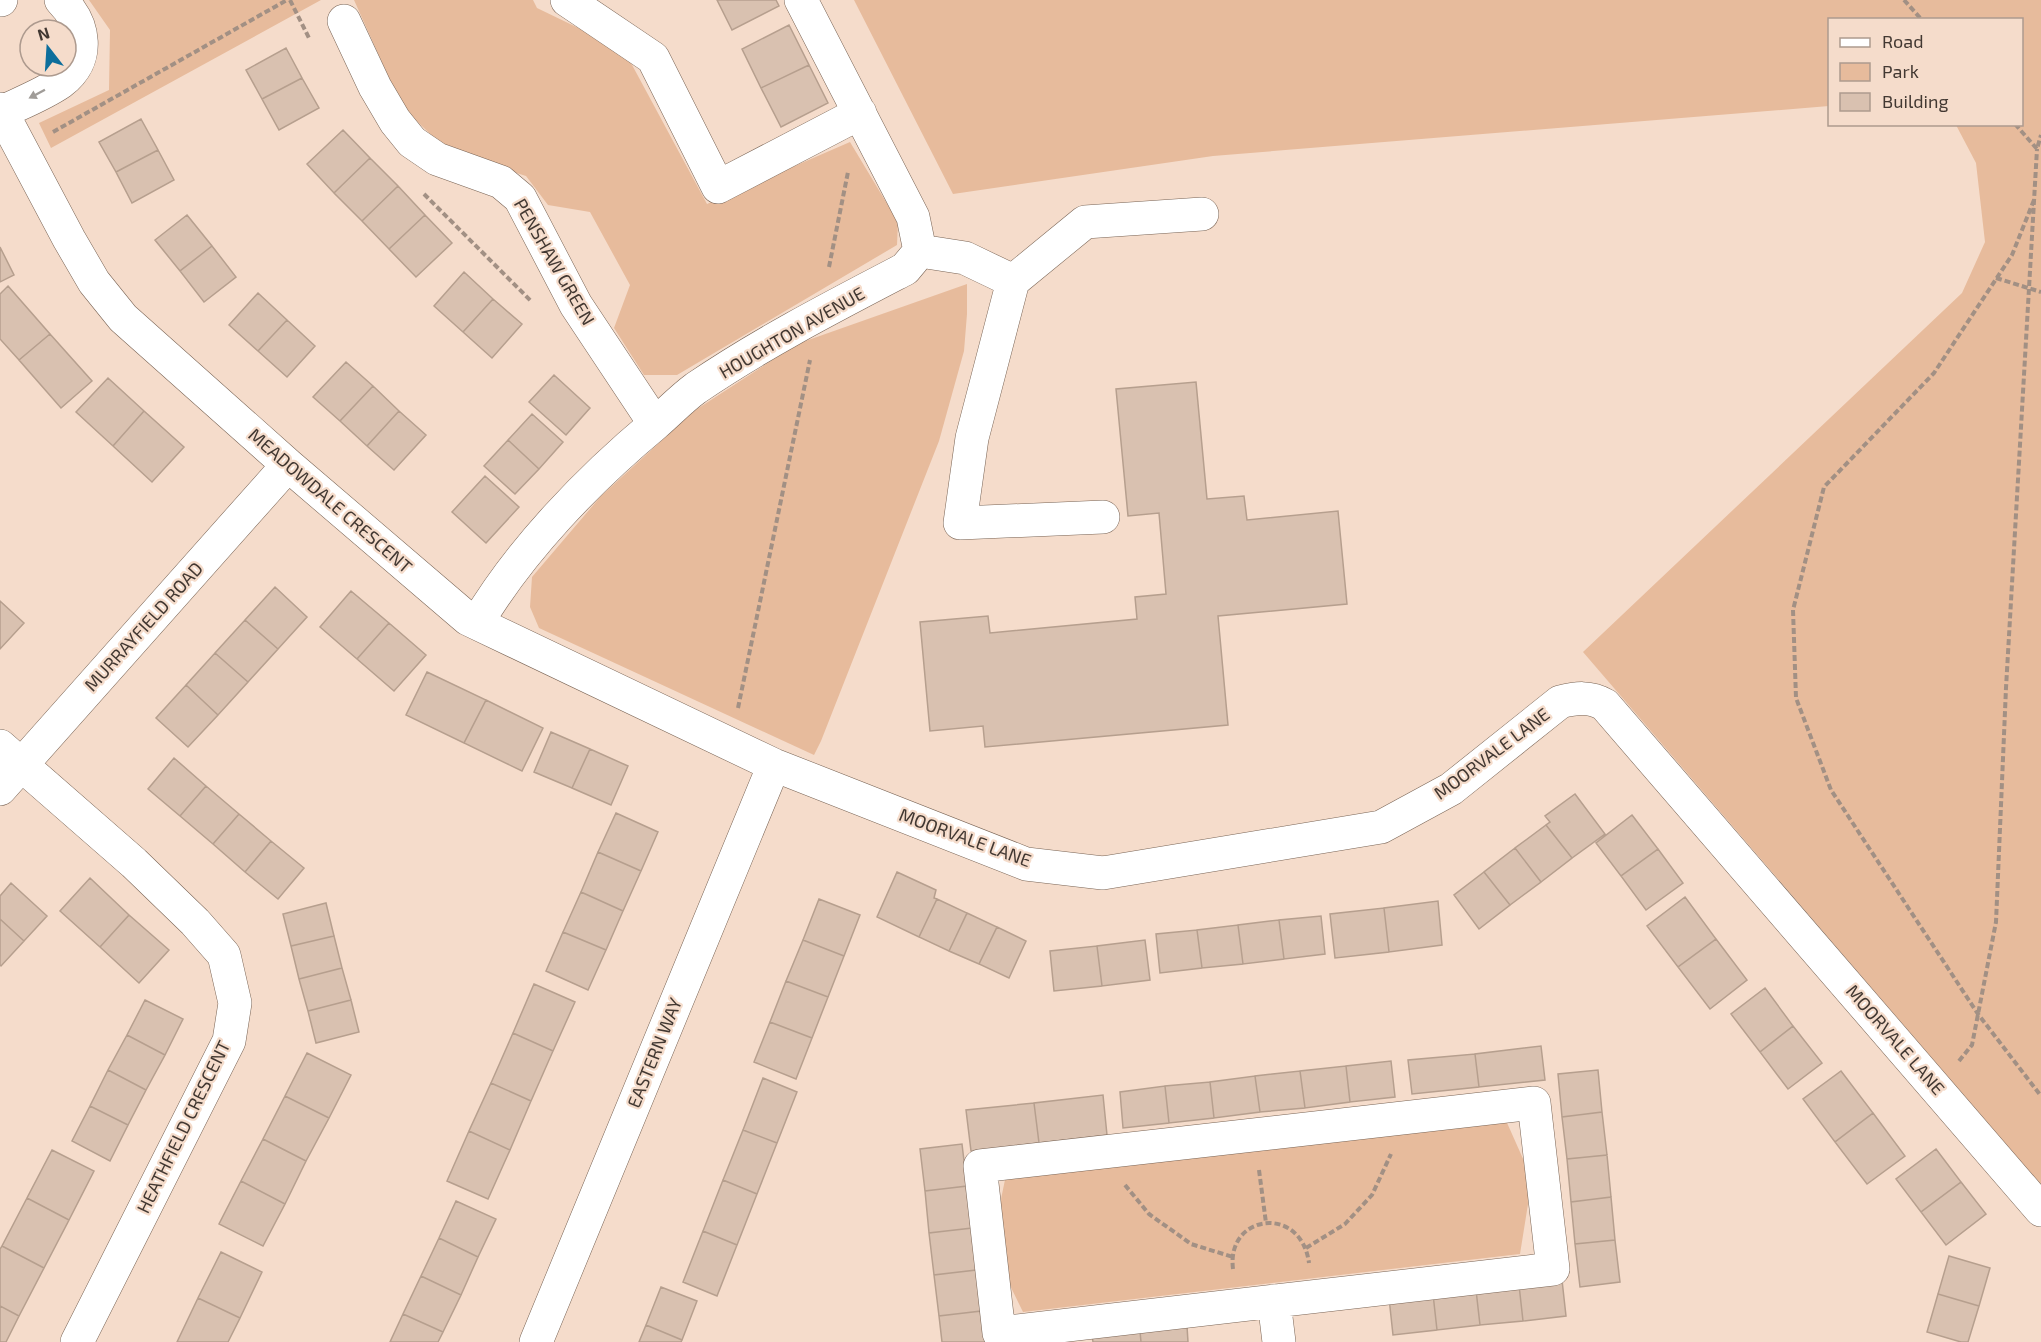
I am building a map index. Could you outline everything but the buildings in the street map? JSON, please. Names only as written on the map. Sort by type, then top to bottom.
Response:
[{"type":"street","points":[[1,110],[60,82],[72,70],[80,52],[81,31],[72,11],[61,0]]},
{"type":"street","points":[[567,0],[653,58],[718,187],[860,113]]},
{"type":"street","points":[[801,0],[913,217],[920,250],[965,258],[1013,281]]},
{"type":"street","name":"PENSHAW GREEN","points":[[344,21],[375,87],[395,121],[412,142],[437,159],[501,182],[520,198],[576,305],[655,424]]},
{"type":"street","name":"MEADOWDALE CRESCENT","points":[[1,110],[94,282],[123,318],[288,465],[468,619],[774,765]]},
{"type":"street","points":[[1103,517],[960,523],[972,438],[1013,281],[1085,222],[1202,214]]},
{"type":"street","name":"HOUGHTON AVENUE","points":[[477,623],[494,595],[548,528],[619,454],[695,390],[763,346],[905,269],[920,250]]},
{"type":"street","name":"MURRAYFIELD ROAD","points":[[0,789],[11,755],[288,465]]},
{"type":"street","name":"MOORVALE LANE","points":[[774,765],[1026,864],[1103,873],[1382,827],[1451,789],[1560,702],[1575,698],[1591,699],[1605,705],[2041,1210]]},
{"type":"street","name":"HEATHFIELD CRESCENT","points":[[11,755],[134,863],[210,938],[224,955],[235,1003],[228,1041],[77,1342]]},
{"type":"street","name":"EASTERN WAY","points":[[536,1342],[774,765]]},
{"type":"street","points":[[1534,1103],[1553,1269],[999,1333],[980,1166],[1255,1135],[1534,1103]]},
{"type":"street","points":[[1274,1301],[1279,1342]]},
{"type":"path","points":[[22,150],[287,0]]},
{"type":"path","points":[[1904,0],[1920,18]]},
{"type":"path","points":[[2017,126],[2041,154]]},
{"type":"path","points":[[1936,1088],[1972,1045],[1996,922],[2006,688],[2037,149],[2041,135]]},
{"type":"path","points":[[730,744],[848,169]]},
{"type":"path","points":[[421,190],[538,308]]},
{"type":"path","points":[[2034,200],[2012,255],[1934,373],[1824,487],[1793,610],[1796,698],[1831,790],[1978,1014],[2041,1096]]},
{"type":"path","points":[[1996,278],[2041,292]]},
{"type":"path","points":[[1306,1248],[1345,1224],[1372,1195],[1391,1154],[1400,1118]]},
{"type":"path","points":[[1255,1135],[1266,1223]]},
{"type":"path","points":[[1110,1151],[1122,1182],[1149,1214],[1191,1244],[1233,1257]]},
{"type":"path","points":[[1238,1305],[1234,1250],[1239,1238],[1260,1223],[1273,1222],[1296,1232],[1306,1248],[1313,1296]]},
{"type":"green space","points":[[89,0],[321,0],[51,148],[39,123],[109,90],[110,30]]},
{"type":"green space","points":[[354,0],[533,0],[537,8],[624,50],[707,204],[850,142],[898,222],[897,245],[677,375],[644,375],[614,328],[630,285],[590,212],[548,205],[526,176],[448,151],[402,107]]},
{"type":"green space","points":[[854,0],[2041,0],[2041,1185],[1583,652],[1962,293],[1985,242],[1976,163],[1957,126],[2023,126],[2023,18],[1828,18],[1828,106],[1213,156],[953,194]]},
{"type":"green space","points":[[967,284],[964,351],[939,441],[814,755],[539,628],[530,607],[532,577],[601,496],[694,411],[797,344]]},
{"type":"green space","points":[[1504,1116],[1532,1179],[1520,1254],[1023,1312],[991,1247],[1006,1175]]}]
